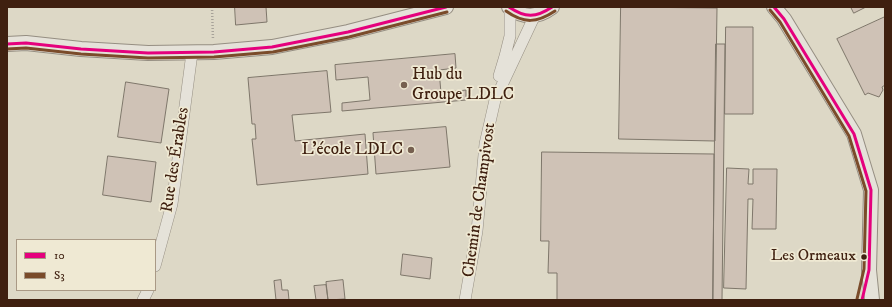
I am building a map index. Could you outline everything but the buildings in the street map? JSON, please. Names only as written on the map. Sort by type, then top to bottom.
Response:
[{"type":"street","points":[[7,44],[26,43],[81,49],[148,53],[214,52],[272,47],[348,32],[446,7]]},
{"type":"street","points":[[510,8],[518,13],[535,15],[552,7]]},
{"type":"street","points":[[774,7],[784,19],[854,134],[871,190],[869,270],[872,300]]},
{"type":"street","name":"Chemin de Champivost","points":[[465,300],[477,231],[485,144],[495,100],[498,78],[506,56],[510,37],[510,8]]},
{"type":"street","name":"Chemin de Champivost","points":[[495,100],[535,15]]},
{"type":"street","name":"Rue des Érables","points":[[156,262],[172,204],[192,53]]},
{"type":"street","points":[[862,300],[869,270]]},
{"type":"street","points":[[143,300],[148,291]]},
{"type":"path","points":[[212,7],[213,43]]},
{"type":"transit line","name":"10","points":[[7,44],[26,43],[81,49],[148,53],[214,52],[272,47],[348,32],[446,7]]},
{"type":"transit line","name":"10","points":[[509,7],[525,15],[536,15],[552,7]]},
{"type":"transit line","name":"10","points":[[774,7],[784,19],[854,134],[871,190],[869,270],[862,300]]},
{"type":"transit line","name":"S3","points":[[770,10],[780,22],[849,136],[866,191],[864,269],[857,299]]},
{"type":"transit line","name":"S3","points":[[506,11],[525,20],[536,20],[555,11]]},
{"type":"transit line","name":"S3","points":[[7,49],[26,48],[81,54],[148,58],[214,57],[273,52],[349,37],[447,12]]},
{"type":"place","name":"Hub du Groupe LDLC","points":[[404,85]]},
{"type":"place","name":"L'école LDLC","points":[[411,150]]},
{"type":"place","name":"Les Ormeaux","points":[[864,257]]}]
